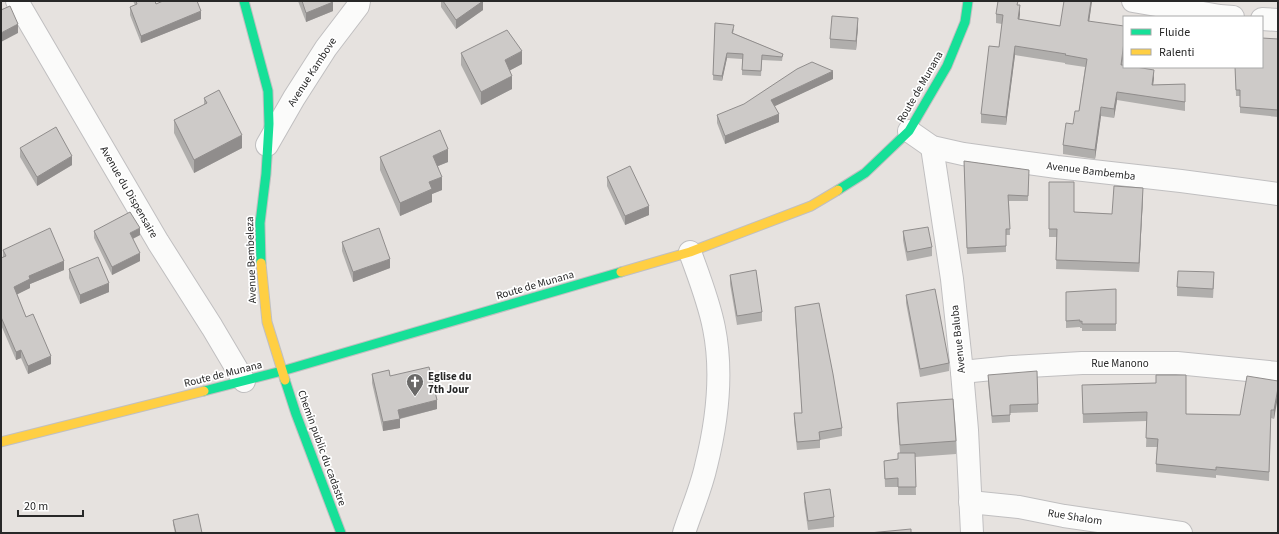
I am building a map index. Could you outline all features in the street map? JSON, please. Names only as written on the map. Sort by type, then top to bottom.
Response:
[{"type":"main road","name":"Avenue Bembeleza","points":[[244,1],[268,91],[269,124],[266,174],[260,223],[261,260],[267,322],[282,371]]},
{"type":"main road","name":"Route de Munana","points":[[1,442],[282,371],[690,252],[811,206],[865,173],[909,131],[947,66],[965,22],[968,1]]},
{"type":"main road","name":"Chemin public du cadastre","points":[[282,371],[340,533]]},
{"type":"street","name":"Avenue du Dispensaire","points":[[17,1],[158,242],[244,381]]},
{"type":"street","name":"Avenue Kambove","points":[[267,146],[294,98],[326,48],[358,6],[359,1]]},
{"type":"street","points":[[1133,1],[1220,16]]},
{"type":"street","points":[[1263,19],[1278,20]]},
{"type":"street","name":"Avenue Bambemba","points":[[909,131],[932,147],[963,154],[1278,194]]},
{"type":"street","name":"Avenue Baluba","points":[[932,147],[952,279],[962,372],[967,430],[972,533]]},
{"type":"street","points":[[686,531],[706,467],[717,411],[718,361],[714,327],[703,288],[690,252]]},
{"type":"street","name":"Rue Manono","points":[[962,372],[1012,367],[1090,363],[1177,363],[1278,373]]},
{"type":"street","name":"Rue Shalom","points":[[970,502],[1181,533]]},
{"type":"building","points":[[136,1],[155,1],[156,4],[163,1],[197,1],[201,11],[141,36],[130,7],[137,4]]},
{"type":"building","points":[[302,1],[332,1],[333,2],[306,13]]},
{"type":"building","points":[[443,1],[483,1],[456,20]]},
{"type":"building","points":[[998,1],[1018,1],[1017,5],[1020,5],[1018,19],[1060,26],[1064,1],[1091,1],[1088,21],[1123,26],[1123,50],[1121,65],[1123,65],[1123,68],[1142,68],[1154,70],[1152,85],[1185,84],[1185,102],[1117,92],[1114,109],[1101,107],[1095,150],[1063,145],[1066,123],[1073,124],[1075,111],[1079,111],[1087,59],[1015,46],[1006,117],[981,114],[989,46],[999,47],[1003,15],[996,14]]},
{"type":"building","points":[[10,6],[18,24],[1,33],[1,10]]},
{"type":"building","points":[[832,16],[858,18],[856,41],[830,39]]},
{"type":"building","points":[[715,23],[734,25],[732,33],[783,54],[782,57],[762,55],[761,71],[742,70],[743,54],[727,53],[722,76],[713,75]]},
{"type":"building","points":[[507,30],[522,51],[505,60],[512,76],[481,92],[461,53]]},
{"type":"building","points":[[1263,38],[1278,39],[1278,110],[1240,107],[1240,90],[1236,90],[1235,68],[1263,68]]},
{"type":"building","points":[[812,62],[833,71],[771,100],[779,114],[725,136],[717,115],[744,104],[797,69]]},
{"type":"building","points":[[219,90],[242,135],[194,160],[174,120],[207,103],[204,98]]},
{"type":"building","points":[[56,127],[72,156],[37,177],[20,148]]},
{"type":"building","points":[[440,130],[448,149],[433,156],[442,177],[429,182],[432,189],[400,203],[380,157]]},
{"type":"building","points":[[964,161],[1029,170],[1028,196],[1008,195],[1010,229],[1006,229],[1006,246],[967,248]]},
{"type":"building","points":[[630,166],[649,206],[625,216],[607,177]]},
{"type":"building","points":[[1049,182],[1074,182],[1074,212],[1112,214],[1114,186],[1143,188],[1139,263],[1056,260],[1057,229],[1049,229]]},
{"type":"building","points":[[130,212],[140,228],[130,233],[140,253],[112,267],[94,231]]},
{"type":"building","points":[[928,227],[932,247],[907,252],[903,231]]},
{"type":"building","points":[[50,228],[64,261],[29,276],[30,279],[14,287],[26,317],[33,314],[51,356],[28,366],[21,350],[16,352],[1,317],[1,258],[6,256],[3,250]]},
{"type":"building","points":[[379,228],[390,259],[353,272],[342,242]]},
{"type":"building","points":[[98,257],[109,283],[80,295],[69,269]]},
{"type":"building","points":[[756,270],[762,312],[737,316],[730,275]]},
{"type":"building","points":[[1178,271],[1214,272],[1213,289],[1177,287]]},
{"type":"building","points":[[935,289],[949,363],[920,369],[906,295]]},
{"type":"building","points":[[1116,289],[1116,324],[1082,324],[1082,321],[1080,322],[1080,320],[1066,321],[1066,292]]},
{"type":"building","points":[[819,303],[842,428],[819,432],[820,440],[797,442],[794,413],[802,413],[795,307]]},
{"type":"building","points":[[429,367],[437,400],[398,410],[400,419],[383,422],[372,374],[389,370],[390,376]]},
{"type":"building","points":[[1037,371],[1038,404],[1010,405],[1010,415],[992,416],[988,375]]},
{"type":"building","points":[[1156,375],[1186,375],[1186,414],[1240,415],[1247,376],[1278,381],[1274,410],[1271,410],[1269,472],[1216,467],[1216,470],[1156,464],[1158,439],[1146,438],[1147,412],[1083,414],[1082,385],[1156,383]]},
{"type":"building","points":[[953,399],[956,441],[900,445],[897,403]]},
{"type":"building","points":[[898,453],[915,453],[916,487],[898,487],[898,478],[885,479],[884,461],[898,459]]},
{"type":"building","points":[[830,489],[834,517],[808,521],[804,493]]},
{"type":"building","points":[[198,514],[202,533],[176,533],[173,520]]},
{"type":"building","points":[[911,529],[911,533],[869,533]]},
{"type":"traffic: fast","points":[[244,1],[268,91],[269,124],[266,174],[260,223],[261,263]]},
{"type":"traffic: fast","points":[[838,190],[865,173],[909,131],[947,66],[965,22],[968,1]]},
{"type":"traffic: fast","points":[[204,391],[282,371],[621,272]]},
{"type":"traffic: fast","points":[[285,380],[296,414],[341,533]]},
{"type":"traffic: slow","points":[[621,272],[690,252],[811,206],[838,190]]},
{"type":"traffic: slow","points":[[261,263],[267,322],[285,380]]},
{"type":"traffic: slow","points":[[1,442],[204,391]]},
{"type":"place","name":"Eglise du 7th Jour","points":[[415,397]]}]
